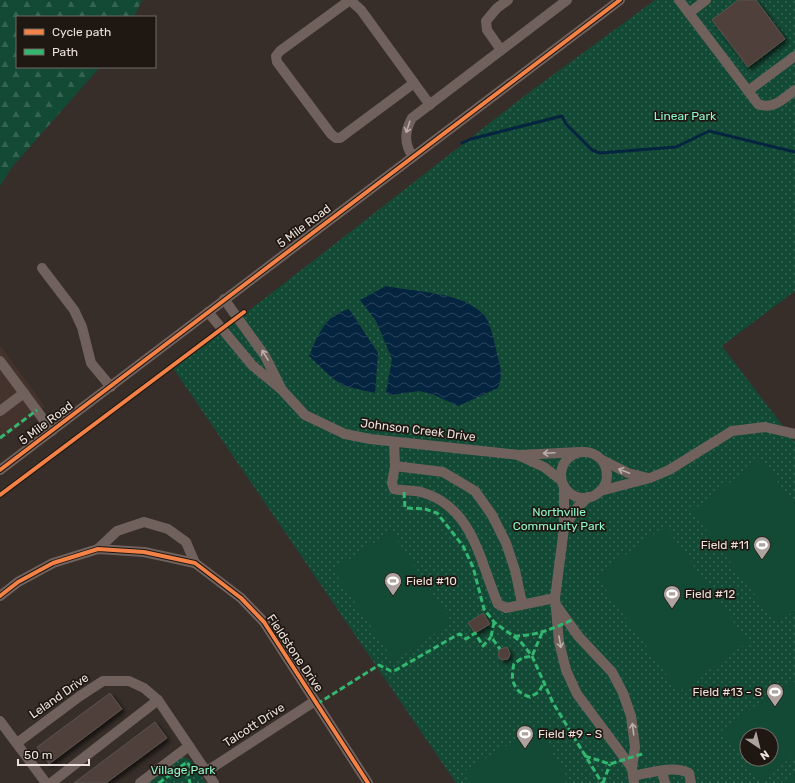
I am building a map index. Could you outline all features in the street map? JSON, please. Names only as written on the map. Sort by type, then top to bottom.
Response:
[{"type":"street","points":[[414,83],[340,138],[336,138],[331,134],[277,62],[276,56],[280,50],[350,0],[361,10],[430,105]]},
{"type":"street","points":[[501,50],[487,30],[486,21],[497,8],[508,0]]},
{"type":"street","points":[[412,157],[407,149],[405,140],[407,126],[412,118],[567,0]]},
{"type":"street","name":"5 Mile Road","points":[[0,470],[111,387],[224,298],[620,0]]},
{"type":"street","points":[[679,0],[758,104],[765,107],[774,105],[795,90]]},
{"type":"street","points":[[689,13],[706,0]]},
{"type":"street","points":[[748,92],[795,56]]},
{"type":"street","points":[[42,268],[74,310],[82,328],[91,363],[111,387]]},
{"type":"street","name":"Johnson Creek Drive","points":[[224,298],[265,356],[282,390]]},
{"type":"street","name":"Johnson Creek Drive","points":[[208,312],[252,366],[282,390],[305,415],[345,434],[394,442],[518,455],[580,452]]},
{"type":"street","points":[[0,361],[52,431]]},
{"type":"street","points":[[0,411],[24,393]]},
{"type":"street","points":[[564,528],[576,509],[588,497],[600,491],[650,478],[669,470],[732,431],[765,427],[795,434]]},
{"type":"street","points":[[394,442],[395,466],[392,483],[394,489],[404,492],[421,492],[447,505],[460,517],[470,533],[483,562],[498,604],[506,608],[522,604],[555,600]]},
{"type":"street","points":[[633,776],[577,694],[566,670],[561,649],[555,600],[564,528],[562,465],[572,454],[580,452],[594,454],[611,466],[628,473],[650,478]]},
{"type":"street","name":"Johnson Creek Drive","points":[[518,455],[544,467],[562,483]]},
{"type":"street","points":[[600,458],[606,471],[604,485],[600,491]]},
{"type":"street","points":[[395,466],[443,472],[475,491],[492,515],[506,543],[515,570],[522,604]]},
{"type":"street","points":[[562,483],[574,496],[588,497]]},
{"type":"street","points":[[98,549],[117,531],[144,522],[168,529],[186,542],[195,563]]},
{"type":"street","name":"Fieldstone Drive","points":[[0,596],[18,582],[53,563],[98,549],[144,552],[195,563],[241,598],[264,622],[368,783]]},
{"type":"street","points":[[555,600],[579,637],[612,672],[623,693],[631,716],[635,747],[633,776]]},
{"type":"street","name":"Leland Drive","points":[[17,743],[80,696],[103,682],[129,681],[144,688],[158,700],[214,783]]},
{"type":"street","points":[[51,783],[158,700]]},
{"type":"street","name":"Talcott Drive","points":[[207,771],[315,701]]},
{"type":"street","points":[[0,721],[46,783]]},
{"type":"street","points":[[140,783],[189,746]]},
{"type":"street","points":[[633,776],[682,769],[689,773],[692,783]]},
{"type":"street","points":[[662,771],[664,783]]},
{"type":"shaded area","points":[[0,345],[45,407],[0,441]]},
{"type":"green space","points":[[0,0],[142,0],[134,16],[16,16],[16,68],[99,68],[12,167],[0,186]]},
{"type":"green space","name":"Northville Community Park","points":[[655,0],[795,0],[795,291],[722,346],[795,442],[795,783],[456,783],[173,368],[268,296],[527,94]]},
{"type":"green space","name":"Field #11","points":[[761,459],[795,505],[795,610],[777,624],[692,511]]},
{"type":"green space","name":"Field #12","points":[[665,526],[748,642],[679,692],[596,576]]},
{"type":"green space","name":"Field #10","points":[[391,531],[452,622],[394,661],[333,570]]},
{"type":"green space","name":"Field #13 - S","points":[[792,679],[795,683],[795,755],[779,767],[779,727],[739,727],[739,753],[722,730]]},
{"type":"green space","name":"Field #9 - S","points":[[537,727],[569,780],[565,783],[470,783],[463,772]]},
{"type":"green space","name":"Village Park","points":[[183,757],[187,758],[194,764],[206,783],[146,783],[178,759]]},
{"type":"green space","name":"Field #13 - S","points":[[750,767],[779,767],[760,781]]},
{"type":"green space","points":[[795,773],[795,783],[781,783]]},
{"type":"water","points":[[386,286],[452,297],[475,307],[484,315],[492,331],[500,364],[501,378],[498,388],[458,406],[432,394],[419,391],[390,395],[386,392],[392,359],[376,321],[360,300]]},
{"type":"water","points":[[349,309],[378,353],[375,393],[344,386],[331,377],[309,356],[319,333],[328,321],[341,312]]},
{"type":"building","points":[[738,0],[756,0],[785,39],[748,67],[712,20]]},
{"type":"building","points":[[483,613],[490,624],[475,633],[468,623]]},
{"type":"building","points":[[507,647],[510,654],[508,659],[501,660],[498,655],[500,649]]},
{"type":"building","points":[[110,693],[122,709],[49,764],[37,747]]},
{"type":"building","points":[[155,722],[167,738],[106,783],[74,783]]},
{"type":"waterway","points":[[462,143],[471,139],[562,116],[566,124],[592,150],[600,153],[676,147],[709,131],[795,152]]},
{"type":"marked path","points":[[0,438],[37,410]]},
{"type":"marked path","points":[[404,492],[405,508],[425,509],[437,513],[463,546],[473,567],[484,609],[494,622],[520,641],[532,656],[553,703],[602,783]]},
{"type":"marked path","points":[[514,636],[530,635],[545,631],[574,619]]},
{"type":"marked path","points":[[494,622],[491,637],[500,649]]},
{"type":"marked path","points":[[317,704],[379,665],[391,671],[396,670],[460,634],[466,639],[475,633],[483,646],[491,637]]},
{"type":"marked path","points":[[542,633],[532,656],[522,658],[514,664],[512,675],[516,688],[524,695],[530,697],[539,692],[543,684]]},
{"type":"marked path","points":[[585,756],[610,764],[642,754]]},
{"type":"marked path","points":[[159,783],[187,762],[191,768],[188,775],[190,783]]},
{"type":"marked path","points":[[603,783],[610,764]]},
{"type":"cycle path","points":[[0,470],[620,0]]},
{"type":"cycle path","points":[[0,495],[244,312]]},
{"type":"cycle path","points":[[0,596],[18,582],[53,563],[98,549],[144,552],[195,563],[241,598],[264,622],[368,783]]},
{"type":"place","name":"Field #11","points":[[762,560]]},
{"type":"place","name":"Field #10","points":[[393,596]]},
{"type":"place","name":"Field #12","points":[[672,609]]},
{"type":"place","name":"Field #13 - S","points":[[775,707]]},
{"type":"place","name":"Field #9 - S","points":[[525,749]]},
{"type":"park label","name":"Linear Park","points":[[685,116]]}]
